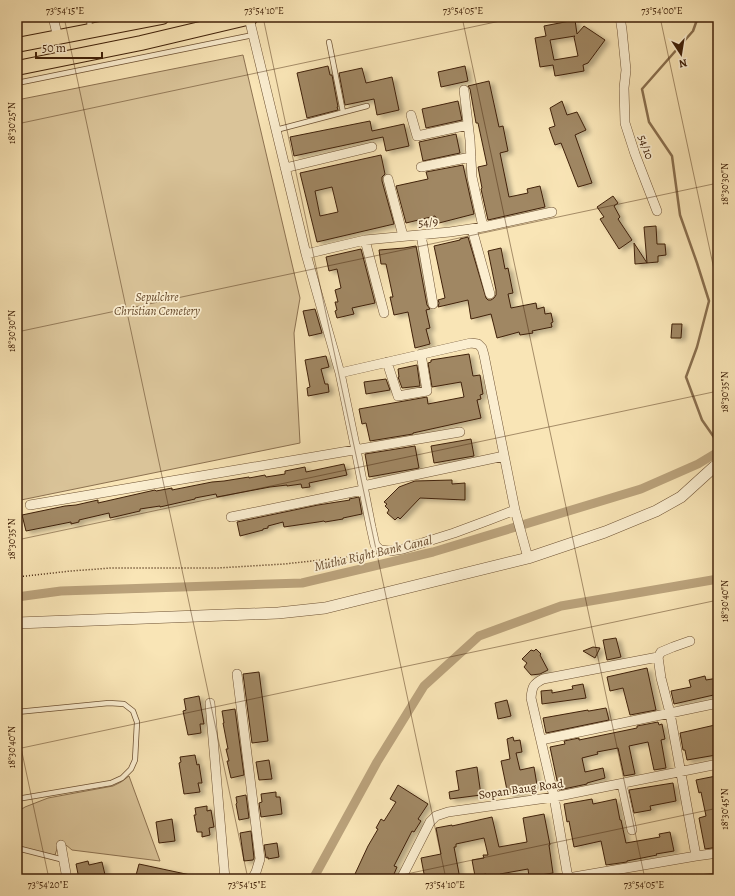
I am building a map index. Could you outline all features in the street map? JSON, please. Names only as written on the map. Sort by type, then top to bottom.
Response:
[{"type":"highway","points":[[17,45],[58,38],[89,24],[162,17]]},
{"type":"highway","points":[[17,68],[141,44],[250,17]]},
{"type":"street","points":[[53,17],[58,38]]},
{"type":"street","points":[[250,17],[253,35],[306,254],[340,373],[375,545],[380,550],[390,551],[404,549],[489,520],[516,513]]},
{"type":"street","name":"54/10","points":[[620,17],[626,70],[624,88],[625,123],[657,211]]},
{"type":"street","points":[[464,90],[470,140],[472,177],[483,227]]},
{"type":"street","points":[[411,115],[417,136],[468,125]]},
{"type":"street","points":[[285,168],[372,147]]},
{"type":"street","points":[[422,168],[471,157]]},
{"type":"street","points":[[388,179],[402,236]]},
{"type":"street","name":"54/9","points":[[306,254],[365,240],[472,229],[552,212]]},
{"type":"street","points":[[472,229],[490,294]]},
{"type":"street","points":[[420,235],[433,304]]},
{"type":"street","points":[[365,240],[384,312]]},
{"type":"street","points":[[340,373],[471,343],[478,344],[482,348],[484,354],[516,513],[528,558]]},
{"type":"street","points":[[387,362],[398,396],[427,391],[421,354]]},
{"type":"street","points":[[30,504],[460,432]]},
{"type":"street","points":[[231,517],[504,456]]},
{"type":"street","points":[[17,623],[278,613],[325,608],[528,558],[605,532],[656,511],[681,497],[716,466]]},
{"type":"street","points":[[690,641],[673,646],[661,652],[658,658],[661,678],[670,713],[696,856]]},
{"type":"street","points":[[568,878],[554,798],[532,698],[532,690],[536,682],[543,678],[658,658]]},
{"type":"street","points":[[237,674],[260,859],[252,879]]},
{"type":"street","points":[[210,702],[225,879]]},
{"type":"street","points":[[541,740],[718,703]]},
{"type":"street","name":"Sopan Baug Road","points":[[401,879],[430,822],[436,816],[448,812],[554,798],[718,764]]},
{"type":"street","points":[[622,784],[632,830]]},
{"type":"street","points":[[61,845],[67,879]]},
{"type":"street","points":[[553,879],[568,878],[718,853]]},
{"type":"lane","points":[[17,83],[253,35]]},
{"type":"lane","points":[[328,42],[343,112]]},
{"type":"lane","points":[[276,130],[367,106]]},
{"type":"lane","points":[[17,712],[110,703],[124,704],[133,711],[137,722],[135,760],[131,769],[122,778],[112,783],[17,799]]},
{"type":"lane","points":[[17,848],[64,860]]},
{"type":"path","points":[[17,577],[111,568],[218,568],[284,564],[350,557],[380,550]]},
{"type":"green space","name":"Sepulchre Christian Cemetery","points":[[243,55],[300,298],[294,333],[300,443],[21,500],[17,497],[17,100]]},
{"type":"green space","points":[[129,776],[160,861],[72,850],[60,840],[55,855],[17,849],[17,812],[25,807],[48,798],[113,786]]},
{"type":"green space","points":[[718,873],[718,879],[661,879]]},
{"type":"building","points":[[575,20],[577,34],[584,26],[605,40],[588,63],[583,65],[584,71],[555,76],[553,65],[540,67],[535,38],[546,36],[544,26]],"holes":[[[575,36],[578,56],[554,60],[550,40]]]},
{"type":"building","points":[[328,66],[330,75],[332,75],[338,110],[307,118],[297,73]]},
{"type":"building","points":[[465,66],[468,81],[441,87],[438,72]]},
{"type":"building","points":[[362,68],[366,83],[392,77],[399,110],[377,115],[374,99],[345,105],[339,73]]},
{"type":"building","points":[[489,81],[499,127],[503,126],[508,151],[500,153],[509,197],[528,193],[527,189],[540,186],[545,207],[488,220],[478,167],[487,165],[478,123],[476,123],[470,89],[468,86]]},
{"type":"building","points":[[458,101],[462,120],[426,128],[422,109]]},
{"type":"building","points":[[562,101],[567,115],[577,112],[586,130],[575,135],[592,183],[578,187],[561,143],[555,145],[549,128],[555,126],[550,108]]},
{"type":"building","points":[[370,121],[372,131],[404,124],[409,146],[386,151],[383,137],[294,156],[290,137]]},
{"type":"building","points":[[456,134],[460,153],[423,161],[419,142]]},
{"type":"building","points":[[381,155],[385,174],[382,177],[382,181],[394,224],[317,242],[300,173]],"holes":[[[332,187],[338,212],[320,216],[315,191]]]},
{"type":"building","points":[[463,165],[474,214],[439,223],[435,216],[406,223],[396,186],[428,179],[426,172]]},
{"type":"building","points":[[613,196],[618,203],[614,206],[620,217],[618,219],[632,240],[619,249],[600,219],[604,217],[597,207]]},
{"type":"building","points":[[656,226],[657,244],[665,244],[666,255],[658,256],[658,262],[647,263],[644,227]]},
{"type":"building","points":[[468,237],[486,298],[491,300],[496,295],[488,251],[501,248],[505,269],[508,268],[513,293],[508,294],[511,308],[536,303],[537,309],[544,307],[545,314],[551,313],[553,322],[551,323],[552,327],[532,331],[533,333],[520,335],[519,332],[497,338],[491,314],[471,319],[468,300],[438,307],[438,300],[445,298],[434,246]]},
{"type":"building","points":[[634,243],[647,263],[635,264]]},
{"type":"building","points":[[416,246],[427,305],[430,309],[426,310],[430,328],[426,329],[430,344],[415,348],[408,312],[394,315],[390,297],[393,297],[386,264],[381,264],[379,250]]},
{"type":"building","points":[[361,249],[375,303],[352,308],[354,314],[337,318],[335,302],[338,302],[335,290],[341,288],[337,269],[329,271],[326,257]]},
{"type":"building","points":[[315,309],[322,333],[309,336],[303,311]]},
{"type":"building","points":[[672,324],[682,324],[681,338],[671,338]]},
{"type":"building","points":[[469,354],[473,376],[480,375],[483,394],[480,395],[481,399],[477,400],[481,418],[413,434],[370,441],[366,423],[362,424],[359,409],[427,397],[428,404],[464,397],[461,382],[432,387],[428,363],[431,362],[431,360]]},
{"type":"building","points":[[326,356],[329,367],[321,369],[325,384],[328,384],[329,392],[308,396],[307,388],[310,387],[305,360]]},
{"type":"building","points":[[417,365],[420,386],[402,388],[398,377],[398,369]]},
{"type":"building","points":[[386,379],[390,390],[366,394],[364,382]]},
{"type":"building","points":[[471,439],[474,456],[434,463],[431,446]]},
{"type":"building","points":[[415,446],[419,468],[369,477],[365,454]]},
{"type":"building","points":[[344,464],[347,475],[309,483],[310,487],[302,488],[301,484],[287,485],[217,497],[216,494],[160,507],[140,509],[140,511],[110,518],[109,513],[79,520],[79,522],[71,524],[71,522],[26,531],[22,515],[98,500],[98,503],[155,490],[172,488],[172,490],[212,482],[265,475],[266,477],[285,474],[285,471],[305,467],[306,472]]},
{"type":"building","points":[[452,480],[452,484],[465,483],[465,500],[420,498],[400,519],[398,517],[395,520],[387,513],[389,510],[385,506],[387,504],[384,502],[399,487],[415,481]]},
{"type":"building","points":[[359,497],[362,514],[325,522],[284,527],[283,522],[268,526],[268,528],[263,530],[240,536],[237,522]]},
{"type":"building","points":[[616,638],[621,657],[607,660],[603,640]]},
{"type":"building","points":[[593,647],[600,648],[595,658],[583,651]]},
{"type":"building","points":[[536,649],[541,654],[540,655],[548,670],[540,674],[531,675],[524,667],[527,663],[522,659],[531,650],[534,651]]},
{"type":"building","points":[[647,668],[656,710],[630,715],[623,688],[610,691],[607,677]]},
{"type":"building","points":[[259,672],[268,741],[252,743],[243,674]]},
{"type":"building","points":[[705,676],[706,680],[718,678],[718,694],[674,704],[671,691],[691,687],[689,680]]},
{"type":"building","points":[[583,684],[586,698],[542,704],[541,691],[552,690],[552,693],[573,689],[572,686]]},
{"type":"building","points":[[199,696],[204,724],[200,724],[201,733],[188,735],[183,711],[186,710],[184,699]]},
{"type":"building","points":[[507,700],[511,716],[498,719],[495,703]]},
{"type":"building","points":[[606,708],[609,720],[546,733],[543,718]]},
{"type":"building","points":[[235,709],[244,775],[231,778],[227,761],[229,761],[226,749],[228,749],[222,711]]},
{"type":"building","points":[[658,722],[659,725],[662,724],[665,739],[661,740],[666,768],[654,770],[648,742],[629,746],[635,774],[624,776],[618,748],[597,752],[598,754],[582,758],[585,772],[603,768],[605,778],[587,784],[559,790],[550,747],[565,744],[564,741],[579,738],[579,740]]},
{"type":"building","points":[[715,725],[718,739],[718,742],[714,743],[716,755],[687,760],[685,750],[683,750],[680,733]]},
{"type":"building","points":[[513,737],[514,741],[520,740],[522,752],[516,753],[520,770],[534,767],[537,785],[523,788],[524,792],[508,795],[501,761],[510,759],[507,739]]},
{"type":"building","points":[[195,755],[197,765],[199,764],[202,783],[198,783],[200,792],[184,794],[179,763],[181,762],[180,757]]},
{"type":"building","points":[[269,760],[272,779],[259,780],[256,762]]},
{"type":"building","points":[[477,767],[481,795],[450,799],[449,792],[459,790],[456,771]]},
{"type":"building","points":[[716,776],[718,785],[718,847],[705,849],[699,818],[706,816],[701,792],[699,793],[696,780]]},
{"type":"building","points":[[673,783],[676,801],[650,806],[651,810],[634,813],[629,790]]},
{"type":"building","points":[[398,785],[428,804],[418,819],[421,821],[414,832],[412,831],[394,866],[397,867],[392,879],[365,879],[355,874],[378,829],[376,828],[381,819],[384,821],[396,802],[390,799]]},
{"type":"building","points":[[276,792],[276,797],[280,797],[282,814],[261,817],[259,803],[262,802],[261,794]]},
{"type":"building","points":[[246,795],[249,818],[239,820],[236,797]]},
{"type":"building","points":[[592,799],[593,804],[616,799],[626,843],[660,837],[659,834],[670,832],[674,851],[627,862],[606,865],[601,841],[574,847],[564,804]]},
{"type":"building","points":[[207,806],[207,811],[211,810],[214,827],[209,828],[210,835],[202,837],[202,832],[197,832],[194,815],[196,815],[195,808]]},
{"type":"building","points":[[544,814],[550,845],[553,873],[529,877],[528,869],[500,874],[500,877],[486,879],[486,874],[475,876],[472,860],[484,858],[483,855],[488,855],[484,838],[456,844],[456,847],[454,847],[460,879],[446,879],[446,877],[425,879],[421,858],[441,854],[436,828],[492,817],[499,847],[527,842],[523,818]]},
{"type":"building","points":[[172,819],[175,841],[159,843],[156,822]]},
{"type":"building","points":[[251,831],[254,858],[253,860],[244,861],[240,833]]},
{"type":"building","points":[[277,843],[279,857],[266,858],[264,845]]},
{"type":"building","points":[[88,861],[89,865],[102,862],[106,879],[79,879],[76,864]]},
{"type":"building","points":[[139,864],[195,876],[194,879],[135,879]]},
{"type":"waterway","points":[[698,17],[693,31],[642,89],[649,122],[672,156],[680,215],[709,301],[697,347],[686,377],[702,420],[718,443]]},
{"type":"waterway","name":"Mutha Right Bank Canal","points":[[17,597],[61,591],[302,583],[433,552],[641,489],[698,464],[718,452]]},
{"type":"waterway","points":[[313,879],[377,762],[424,686],[479,636],[561,606],[718,579]]}]
